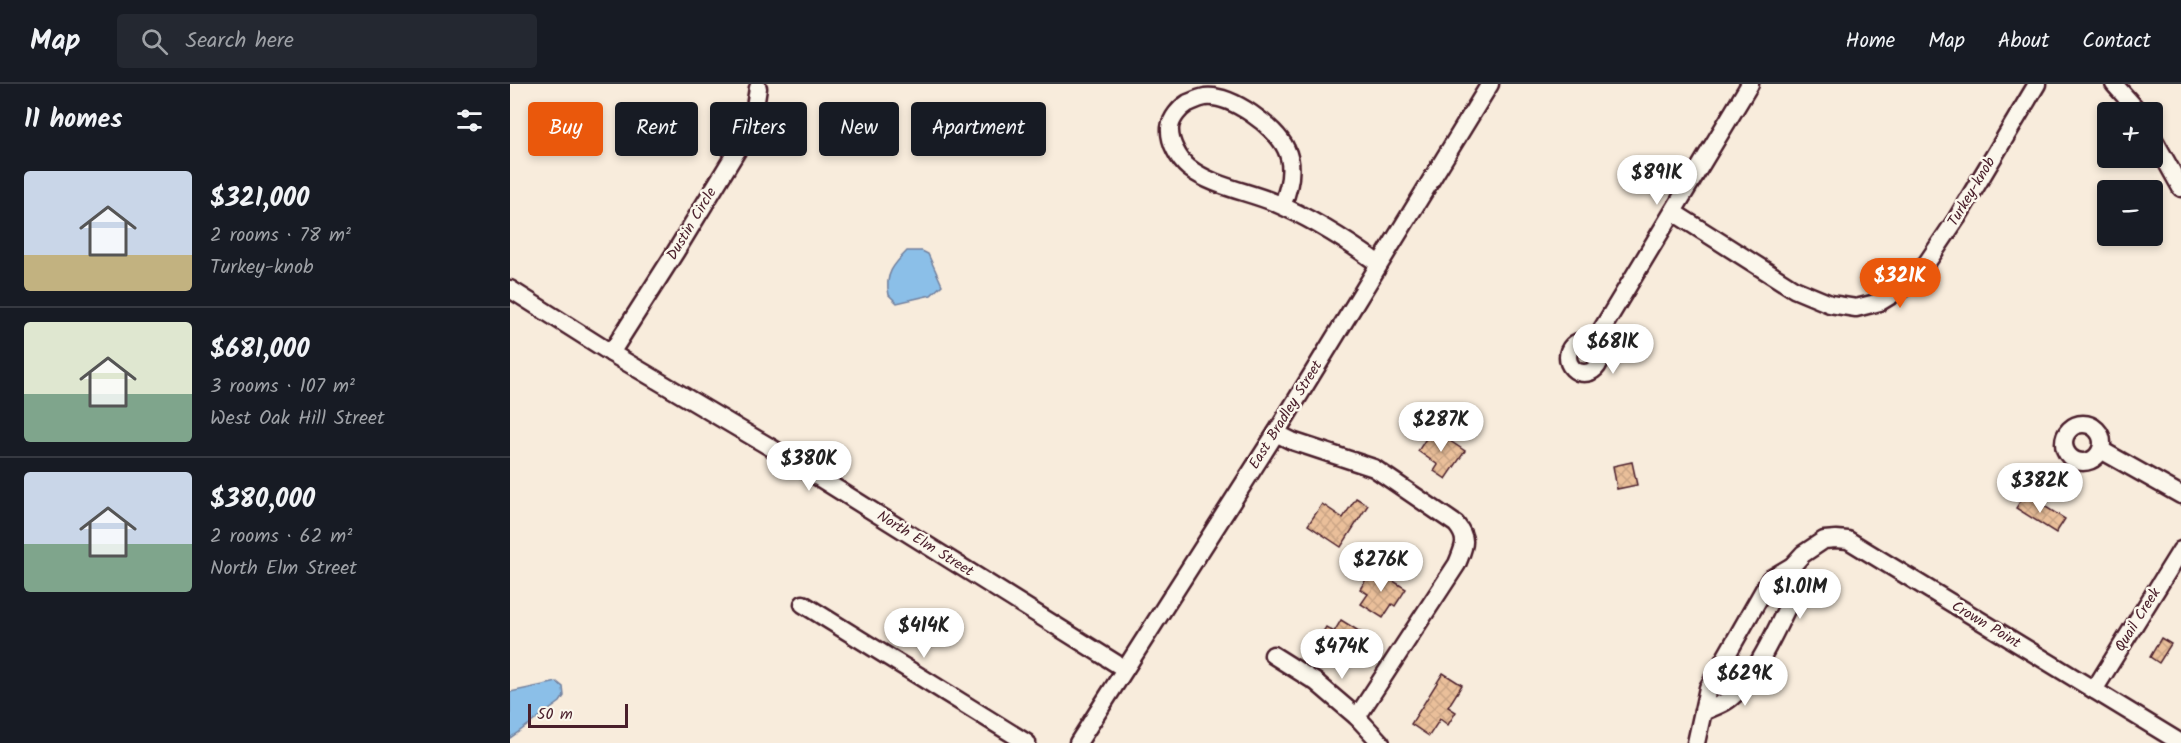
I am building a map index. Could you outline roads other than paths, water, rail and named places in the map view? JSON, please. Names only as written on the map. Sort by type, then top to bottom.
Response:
[{"type":"street","name":"East Bradley Street","points":[[1078,743],[1276,433],[1490,84]]},
{"type":"street","points":[[1593,344],[1750,84]]},
{"type":"street","name":"Turkey-knob","points":[[1673,212],[1794,289],[1830,304],[1856,308],[1880,302],[1903,288],[1926,264],[1957,218],[2037,84]]},
{"type":"street","points":[[2114,84],[2130,102]]},
{"type":"street","name":"Dustin Circle","points":[[611,353],[752,126],[758,88]]},
{"type":"street","points":[[1282,206],[1287,194],[1290,165],[1287,150],[1265,123],[1239,107],[1217,98],[1205,97],[1182,107],[1173,118],[1170,128],[1173,143],[1186,166],[1201,176],[1282,206],[1353,245],[1379,264]]},
{"type":"street","points":[[2163,156],[2181,188]]},
{"type":"street","name":"North Elm Street","points":[[510,289],[1125,669]]},
{"type":"street","points":[[1276,433],[1292,441],[1374,468],[1456,524],[1466,539],[1457,564],[1357,717]]},
{"type":"street","points":[[2101,450],[2181,495]]},
{"type":"street","name":"Crown Point","points":[[1696,743],[1708,688],[1770,579],[1792,566],[1803,554],[1824,540],[1836,538],[1848,540],[2181,743]]},
{"type":"street","name":"Quail Creek","points":[[2094,690],[2181,550]]},
{"type":"street","points":[[1703,712],[1729,700],[1745,682],[1767,647],[1798,585],[1792,566]]},
{"type":"street","points":[[803,604],[1027,743]]},
{"type":"street","points":[[1273,655],[1316,681],[1357,717],[1381,743]]},
{"type":"water","points":[[907,251],[922,251],[928,254],[942,285],[931,295],[897,303],[889,295],[889,276],[894,265]]},
{"type":"water","points":[[557,682],[563,687],[564,696],[560,702],[510,738],[510,692]]}]
